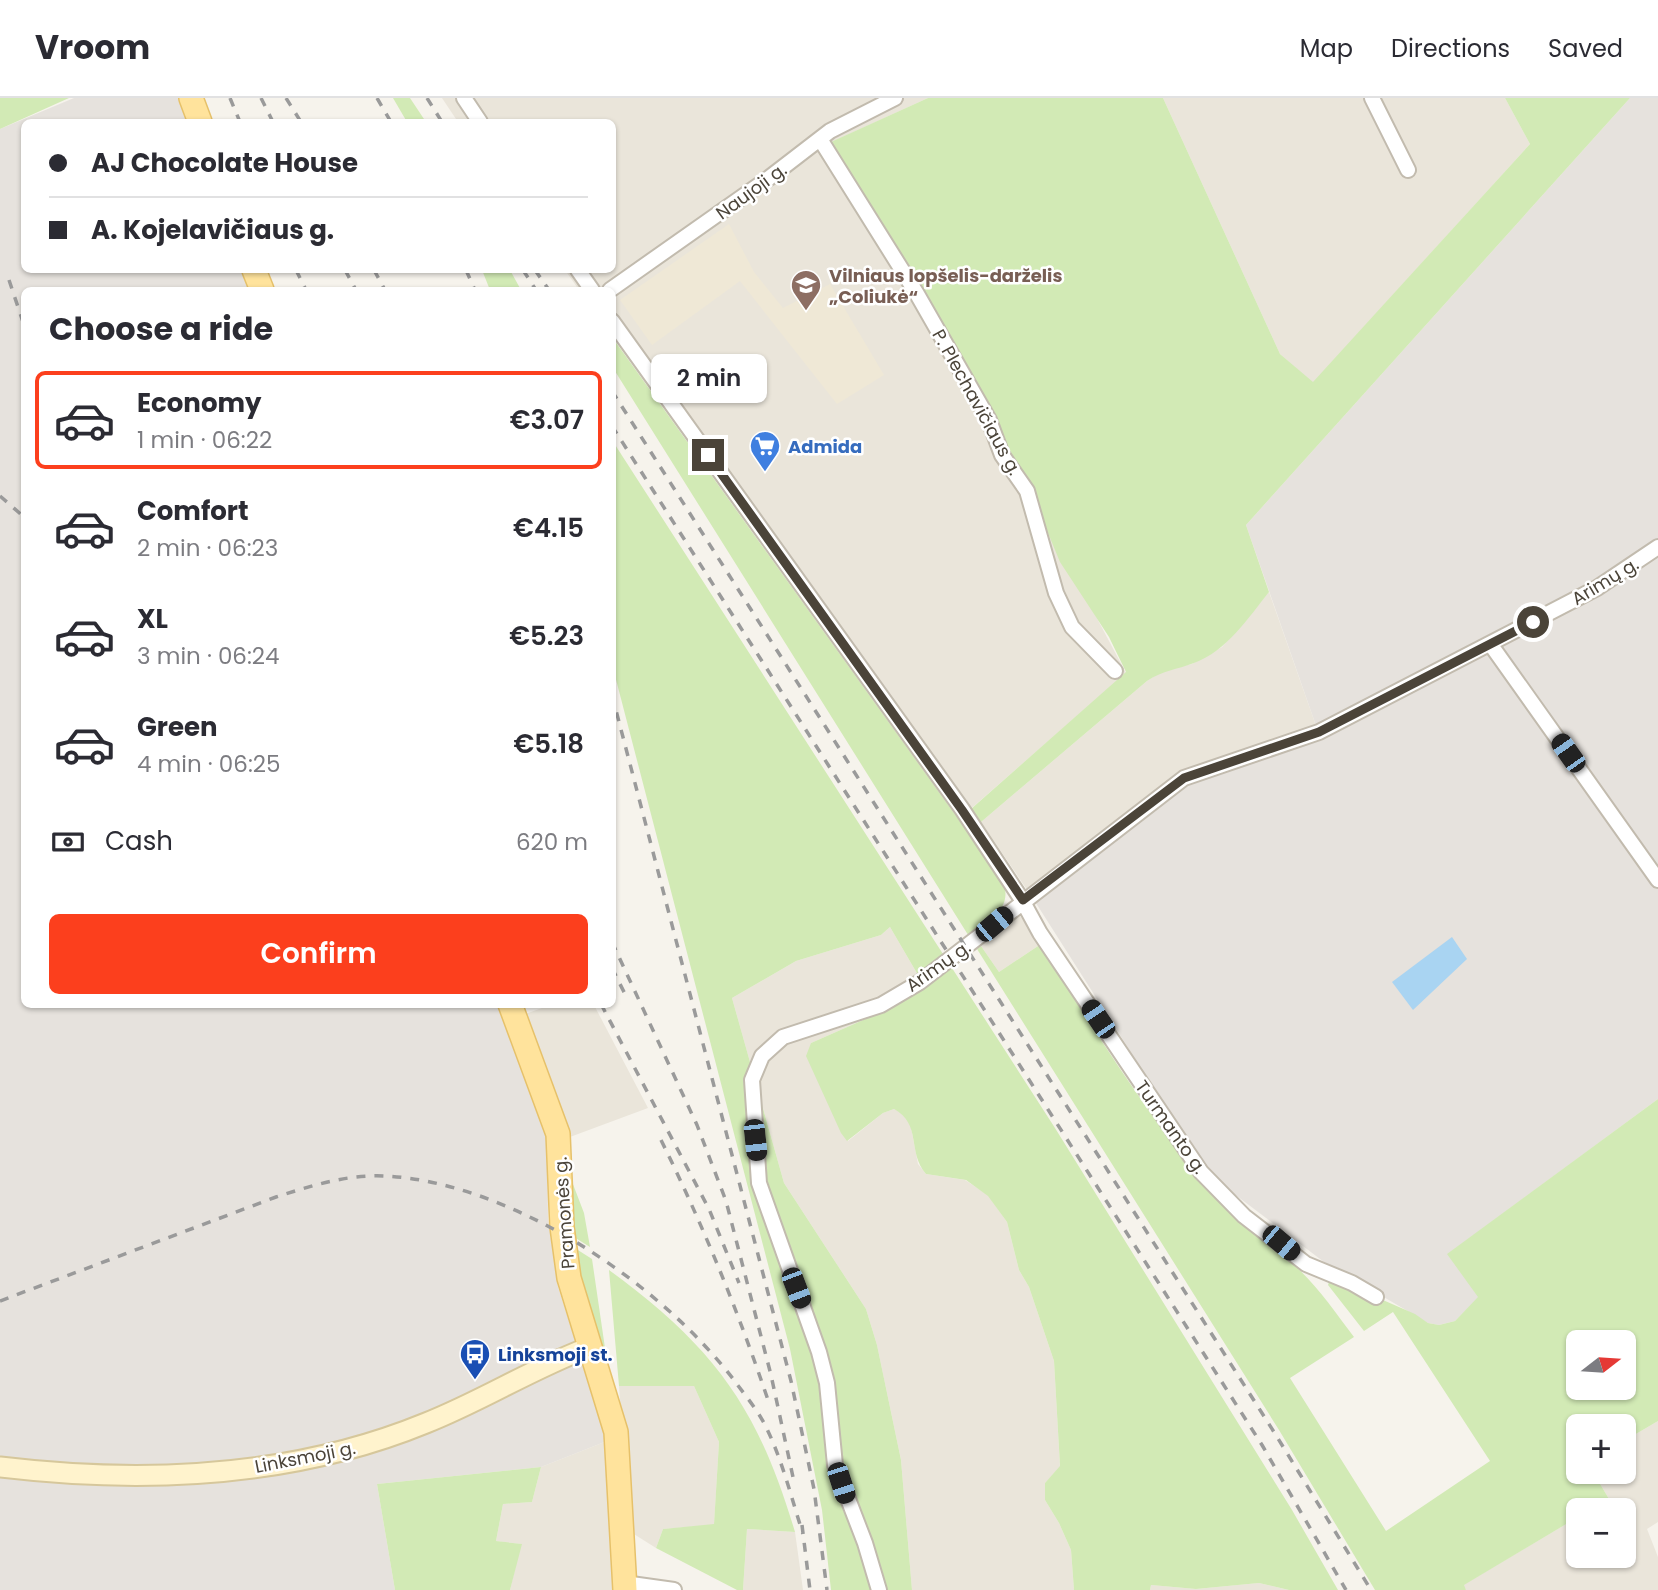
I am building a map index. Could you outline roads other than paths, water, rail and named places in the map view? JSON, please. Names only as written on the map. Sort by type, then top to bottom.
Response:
[{"type":"main road","points":[[191,98],[199,119]]},
{"type":"main road","name":"Pramonės g.","points":[[511,1008],[558,1134],[563,1242],[569,1278],[616,1432],[625,1587]]},
{"type":"main road","name":"Linksmoji g.","points":[[0,1467],[160,1476],[304,1460],[377,1441],[426,1423],[590,1348]]},
{"type":"street","points":[[464,98],[478,119]]},
{"type":"street","name":"Naujoji g.","points":[[614,287],[684,240],[820,139],[895,98]]},
{"type":"street","points":[[1372,98],[1408,170]]},
{"type":"street","name":"P. Plechavičiaus g.","points":[[820,139],[916,294],[989,420],[1002,455],[1027,491],[1056,593],[1072,627],[1115,671]]},
{"type":"street","name":"Turmanto g.","points":[[616,327],[946,787],[1200,1172],[1244,1216],[1306,1264],[1352,1283],[1376,1297]]},
{"type":"street","name":"Arimų g.","points":[[879,1590],[865,1543],[835,1465],[827,1384],[819,1352],[760,1183],[752,1080],[755,1067],[772,1045],[796,1033],[891,999],[952,958],[1023,900],[1184,778],[1319,732],[1597,588],[1658,547]]},
{"type":"street","points":[[1491,645],[1658,880]]},
{"type":"street","points":[[625,1587],[674,1590]]},
{"type":"water","points":[[1452,937],[1467,959],[1413,1010],[1392,982]]},
{"type":"railway","points":[[230,98],[239,119]]},
{"type":"railway","points":[[261,98],[272,119]]},
{"type":"railway","points":[[286,98],[299,119]]},
{"type":"railway","points":[[377,98],[389,119]]},
{"type":"railway","points":[[427,98],[440,119]]},
{"type":"railway","points":[[298,273],[304,287]]},
{"type":"railway","points":[[347,273],[354,287]]},
{"type":"railway","points":[[376,273],[383,287]]},
{"type":"railway","points":[[467,273],[474,287]]},
{"type":"railway","points":[[525,273],[534,287]]},
{"type":"railway","points":[[537,273],[547,287]]},
{"type":"railway","points":[[9,280],[21,316]]},
{"type":"railway","points":[[616,397],[1274,1432],[1371,1590]]},
{"type":"railway","points":[[616,432],[1262,1445],[1346,1590]]},
{"type":"railway","points":[[0,496],[21,514]]},
{"type":"railway","points":[[616,710],[791,1381],[814,1489],[827,1590]]},
{"type":"railway","points":[[616,951],[697,1125],[726,1201],[771,1375],[793,1477]]},
{"type":"railway","points":[[616,976],[626,996]]},
{"type":"railway","points":[[603,1008],[709,1209],[739,1283]]},
{"type":"railway","points":[[661,1140],[719,1268],[768,1400]]},
{"type":"railway","points":[[0,1301],[302,1189],[371,1176],[433,1182],[482,1197],[531,1217],[578,1244],[624,1274],[703,1343],[754,1406],[764,1423],[781,1464],[803,1534]]},
{"type":"railway","points":[[802,1525],[810,1590]]},
{"type":"place","name":"Vilniaus lopšelis-darželis „Coliukė“","points":[[806,312]]},
{"type":"place","name":"Admida","points":[[765,473]]},
{"type":"place","name":"Linksmoji st.","points":[[475,1381]]}]
